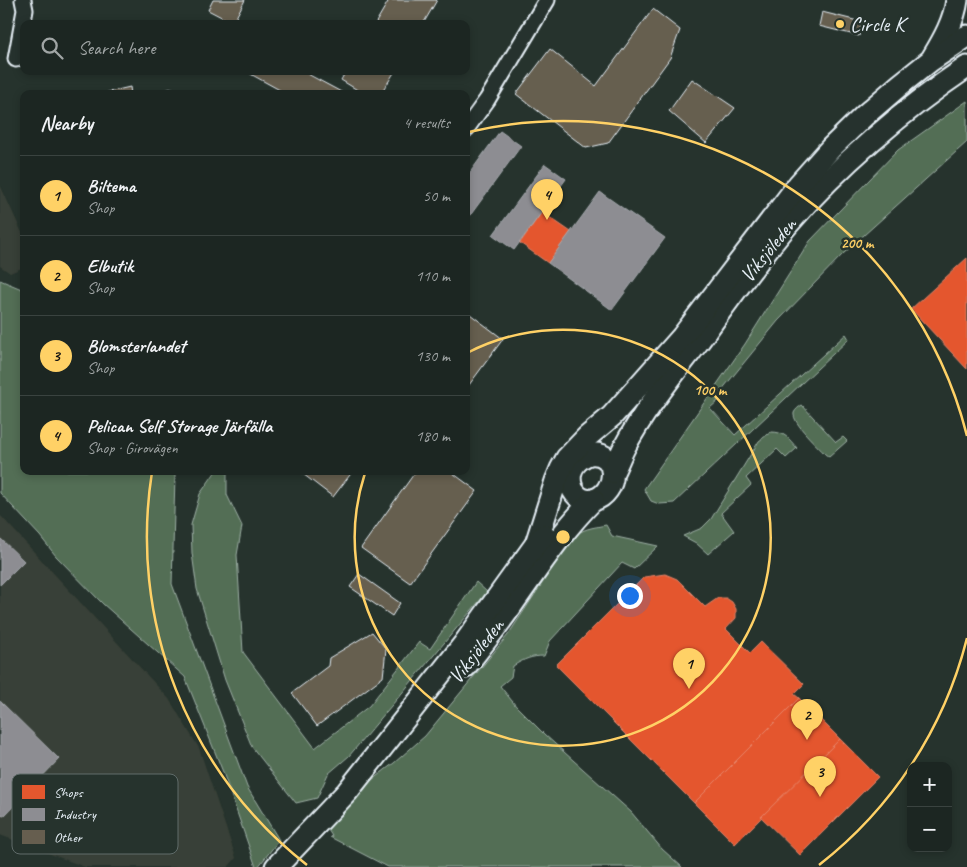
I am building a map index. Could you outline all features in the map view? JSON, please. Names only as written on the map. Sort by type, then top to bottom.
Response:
[{"type":"main road","points":[[930,61],[954,16],[957,0]]},
{"type":"main road","name":"Viksjöleden","points":[[536,544],[560,469],[567,458],[612,416],[682,337],[799,184],[831,148],[865,115],[930,61],[967,36]]},
{"type":"main road","name":"Viksjöleden","points":[[613,472],[624,448],[648,410],[746,276],[788,224],[816,194],[873,140],[967,67]]},
{"type":"main road","name":"Viksjöleden","points":[[587,455],[623,424],[632,413],[664,368],[682,337]]},
{"type":"main road","points":[[597,454],[606,458],[613,472],[612,481],[608,489],[602,496],[592,500],[582,498],[576,493],[570,480],[573,466],[587,455],[597,454]]},
{"type":"main road","name":"Viksjöleden","points":[[276,867],[347,792],[464,644],[536,544],[548,532],[556,519],[564,492],[570,480]]},
{"type":"main road","name":"Viksjöleden","points":[[347,792],[399,744],[434,704],[485,642],[553,545],[592,500]]},
{"type":"street","points":[[23,0],[25,10],[23,20]]},
{"type":"street","points":[[470,123],[487,100],[547,0]]},
{"type":"street","points":[[16,58],[20,37]]},
{"type":"shaded area","points":[[0,185],[20,228],[20,269],[10,273],[0,266]]},
{"type":"shaded area","points":[[0,515],[169,699],[199,748],[236,858],[228,867],[85,867],[50,854],[178,854],[178,774],[12,774],[12,840],[0,835]]},
{"type":"green space","points":[[967,101],[967,142],[843,254],[778,321],[716,397],[718,401],[710,408],[735,435],[846,334],[849,339],[674,503],[659,504],[651,501],[644,489],[745,344],[810,241],[898,150]]},
{"type":"green space","points":[[0,280],[20,288],[20,475],[175,475],[172,584],[247,787],[279,840],[258,867],[256,867],[223,772],[185,677],[103,604],[56,556],[0,493]]},
{"type":"green space","points":[[802,405],[836,442],[843,437],[847,441],[829,457],[801,428],[794,417],[796,410]]},
{"type":"green space","points":[[771,432],[783,434],[797,448],[786,458],[777,449],[746,478],[751,485],[721,513],[734,531],[708,554],[696,543],[683,536],[702,528],[711,519],[759,441]]},
{"type":"green space","points":[[213,475],[227,475],[227,495],[242,526],[237,555],[243,652],[315,748],[369,706],[419,642],[430,649],[476,582],[487,592],[349,756],[328,774],[317,798],[296,803],[252,747],[225,680],[197,589],[192,553],[191,525],[200,494]]},
{"type":"green space","points":[[606,525],[612,536],[658,546],[634,569],[622,563],[550,641],[544,656],[528,658],[513,666],[511,677],[500,686],[516,706],[545,735],[631,812],[662,849],[682,867],[388,867],[330,837],[332,836],[324,824],[368,783],[425,736],[508,635],[572,538],[584,530]]},
{"type":"building: Shops","points":[[542,212],[571,232],[548,263],[520,243]]},
{"type":"building: Shops","points":[[967,258],[967,369],[911,309]]},
{"type":"building: Shops","points":[[665,574],[677,579],[705,607],[718,598],[726,598],[732,602],[736,609],[736,618],[726,629],[750,653],[761,642],[804,684],[794,694],[799,698],[694,803],[556,665],[644,577]]},
{"type":"building: Shops","points":[[799,698],[840,739],[735,844],[694,803]]},
{"type":"building: Shops","points":[[840,739],[878,777],[800,855],[761,817]]},
{"type":"building: Industry","points":[[500,131],[521,146],[470,216],[470,172]]},
{"type":"building: Industry","points":[[545,164],[566,179],[514,250],[493,235]]},
{"type":"building: Industry","points":[[600,192],[665,238],[612,310],[548,263]]},
{"type":"building: Industry","points":[[0,538],[24,561],[0,585]]},
{"type":"building: Industry","points":[[0,701],[59,759],[45,774],[12,774],[12,808],[4,816],[0,815]]},
{"type":"building: Other","points":[[213,0],[245,0],[235,20],[227,20],[208,10]]},
{"type":"building: Other","points":[[389,0],[437,0],[425,20],[377,20]]},
{"type":"building: Other","points":[[653,9],[680,30],[670,58],[608,143],[586,148],[516,94],[550,49],[596,86]]},
{"type":"building: Other","name":"Circle K","points":[[822,12],[862,22],[859,36],[819,26]]},
{"type":"building: Other","points":[[252,75],[309,75],[338,90],[280,90]]},
{"type":"building: Other","points":[[344,75],[393,75],[383,90],[357,90],[341,80]]},
{"type":"building: Other","points":[[692,79],[735,108],[706,143],[669,111]]},
{"type":"building: Other","points":[[130,87],[130,90],[117,90]]},
{"type":"building: Other","points":[[470,314],[503,339],[470,384]]},
{"type":"building: Other","points":[[304,475],[350,475],[333,497]]},
{"type":"building: Other","points":[[413,475],[455,475],[477,491],[410,583],[361,548]]},
{"type":"building: Other","points":[[359,574],[400,603],[392,616],[350,587]]},
{"type":"building: Other","points":[[372,632],[386,649],[383,677],[317,726],[292,693],[328,666],[329,658]]},
{"type":"place","name":"Circle K","points":[[840,24]]},
{"type":"place","name":"Pelican Self Storage Järfälla","points":[[547,220]]},
{"type":"place","name":"Biltema","points":[[689,689]]},
{"type":"place","name":"Elbutik","points":[[807,740]]},
{"type":"place","name":"Blomsterlandet","points":[[820,797]]}]
